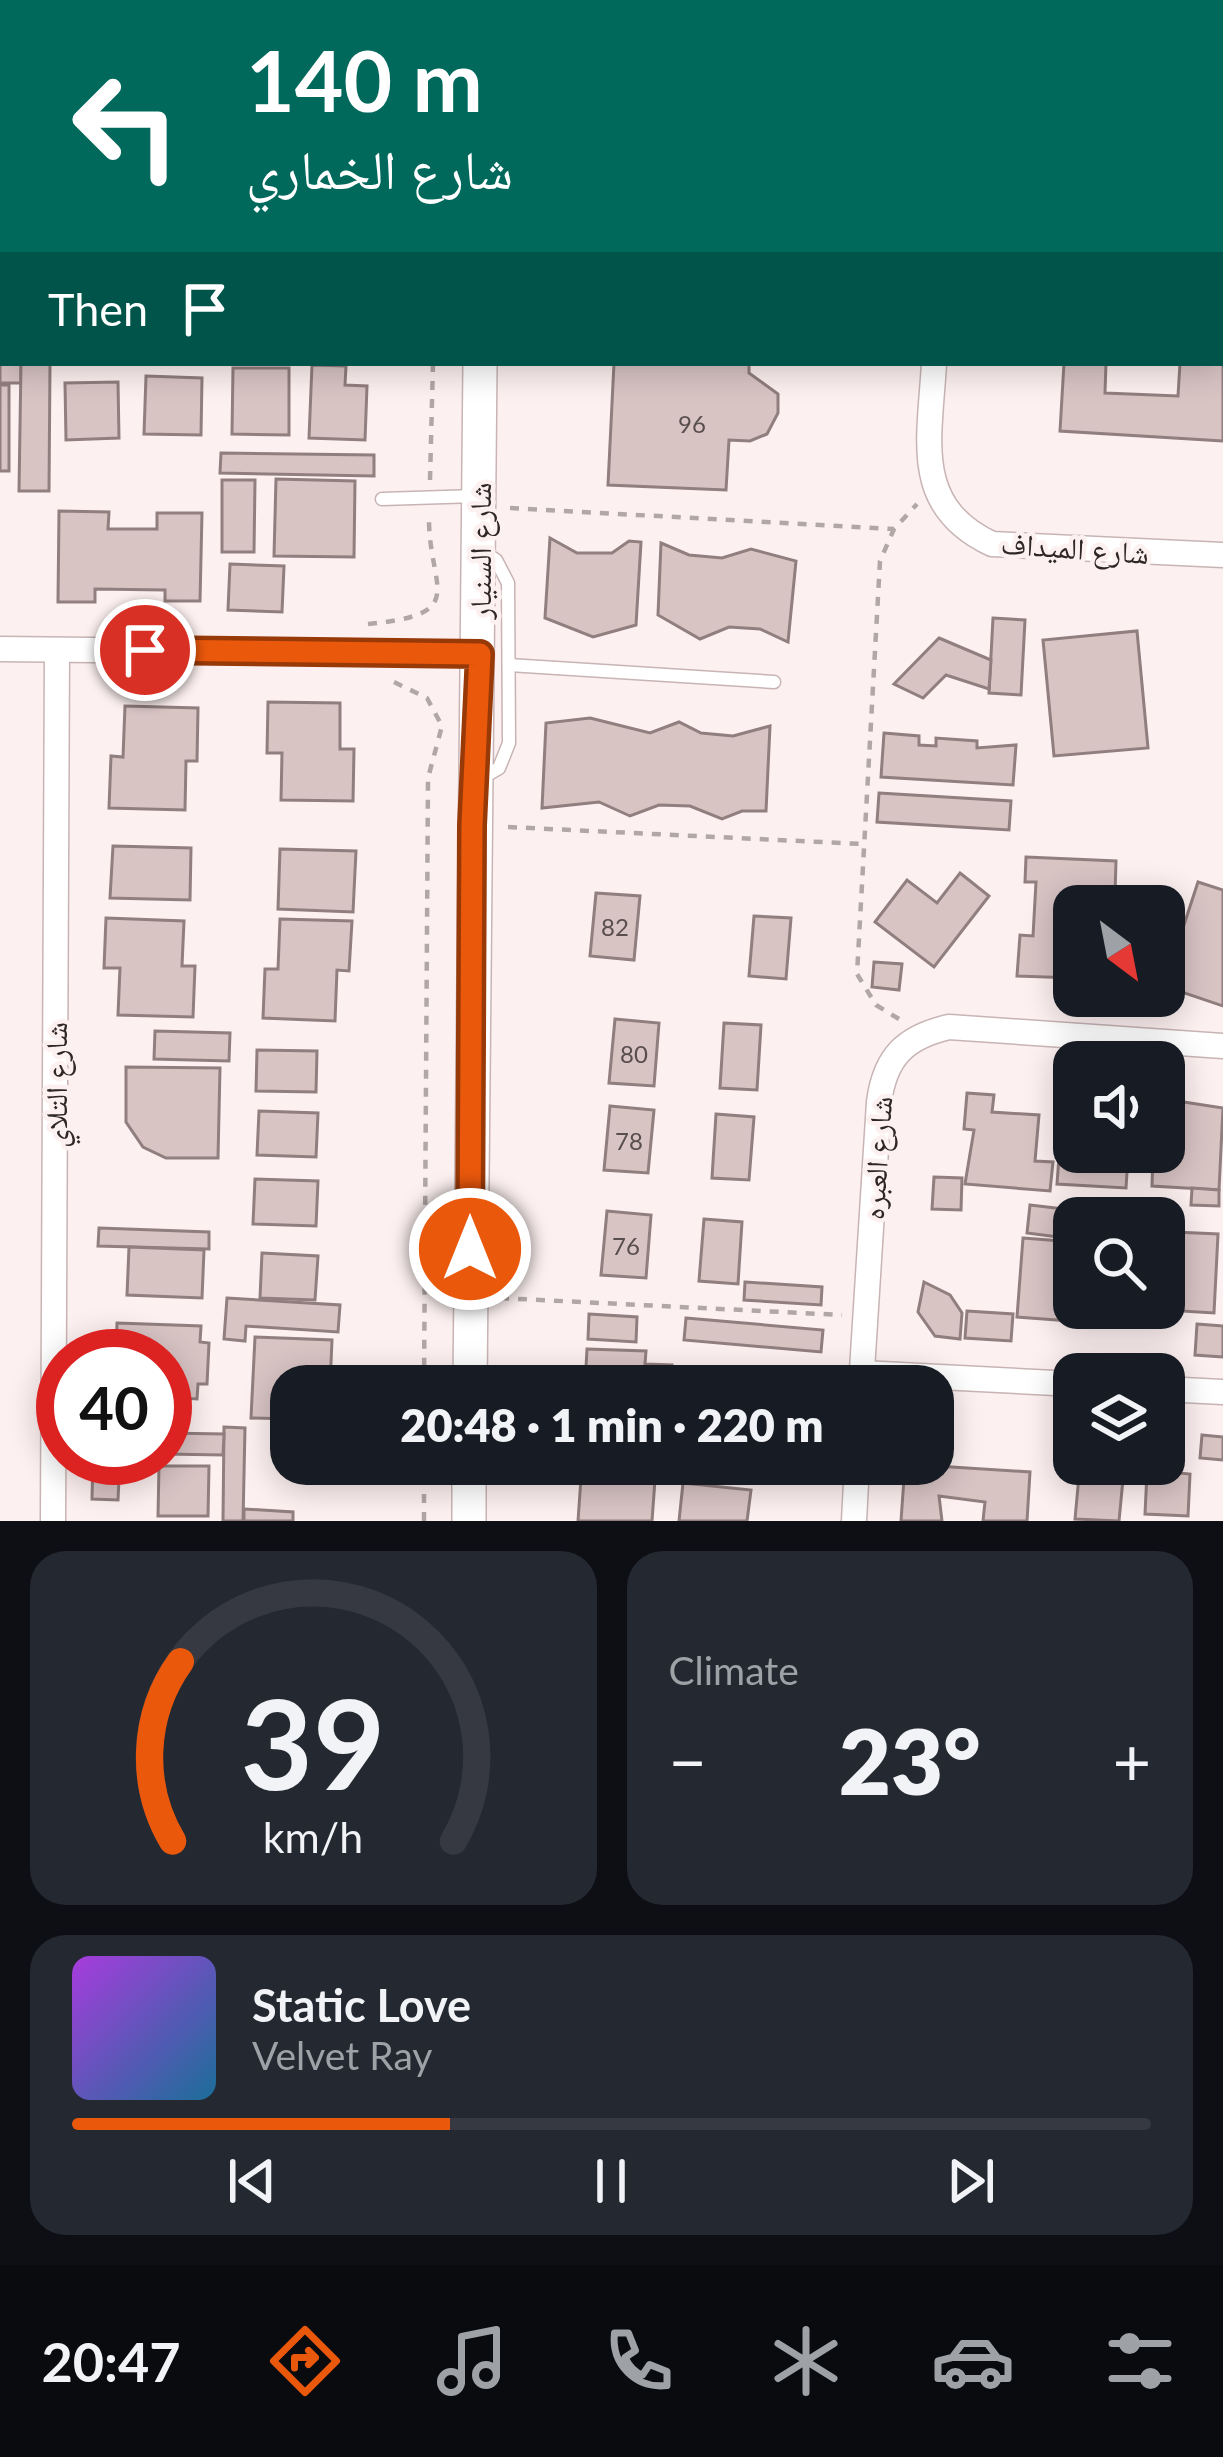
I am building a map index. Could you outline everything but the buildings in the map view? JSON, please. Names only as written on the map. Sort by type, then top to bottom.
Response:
[{"type":"street","name":"شارع السنيار","points":[[470,1365],[472,825],[494,660],[476,548],[480,366]]},
{"type":"street","points":[[933,487],[929,458],[934,366]]},
{"type":"street","name":"شارع الميداف","points":[[933,487],[946,512],[966,532],[992,544],[1223,556]]},
{"type":"street","points":[[0,649],[494,660]]},
{"type":"street","name":"شارع التلاي","points":[[52,1521],[56,650]]},
{"type":"street","points":[[921,1033],[949,1028],[1223,1046]]},
{"type":"street","name":"شارع العبره","points":[[863,1365],[883,1073],[898,1050],[921,1033]]},
{"type":"street","points":[[954,1382],[1053,1384]]},
{"type":"street","points":[[1185,1389],[1223,1391]]},
{"type":"street","points":[[469,1485],[469,1521]]},
{"type":"street","points":[[854,1521],[856,1485]]},
{"type":"lane","points":[[382,499],[478,501]]},
{"type":"lane","points":[[494,660],[773,682]]},
{"type":"path","points":[[355,625],[412,619],[435,600],[440,581],[429,541],[433,366]]},
{"type":"path","points":[[921,1033],[876,1005],[857,974],[880,561],[893,529],[933,487]]},
{"type":"path","points":[[478,501],[893,529]]},
{"type":"path","points":[[378,680],[406,685],[427,698],[442,726],[428,778],[424,1365]]},
{"type":"path","points":[[472,825],[862,844]]},
{"type":"path","points":[[470,1296],[866,1316]]},
{"type":"path","points":[[424,1485],[424,1521]]},
{"type":"route","points":[[145,650],[480,654],[472,825],[470,1249]]}]
